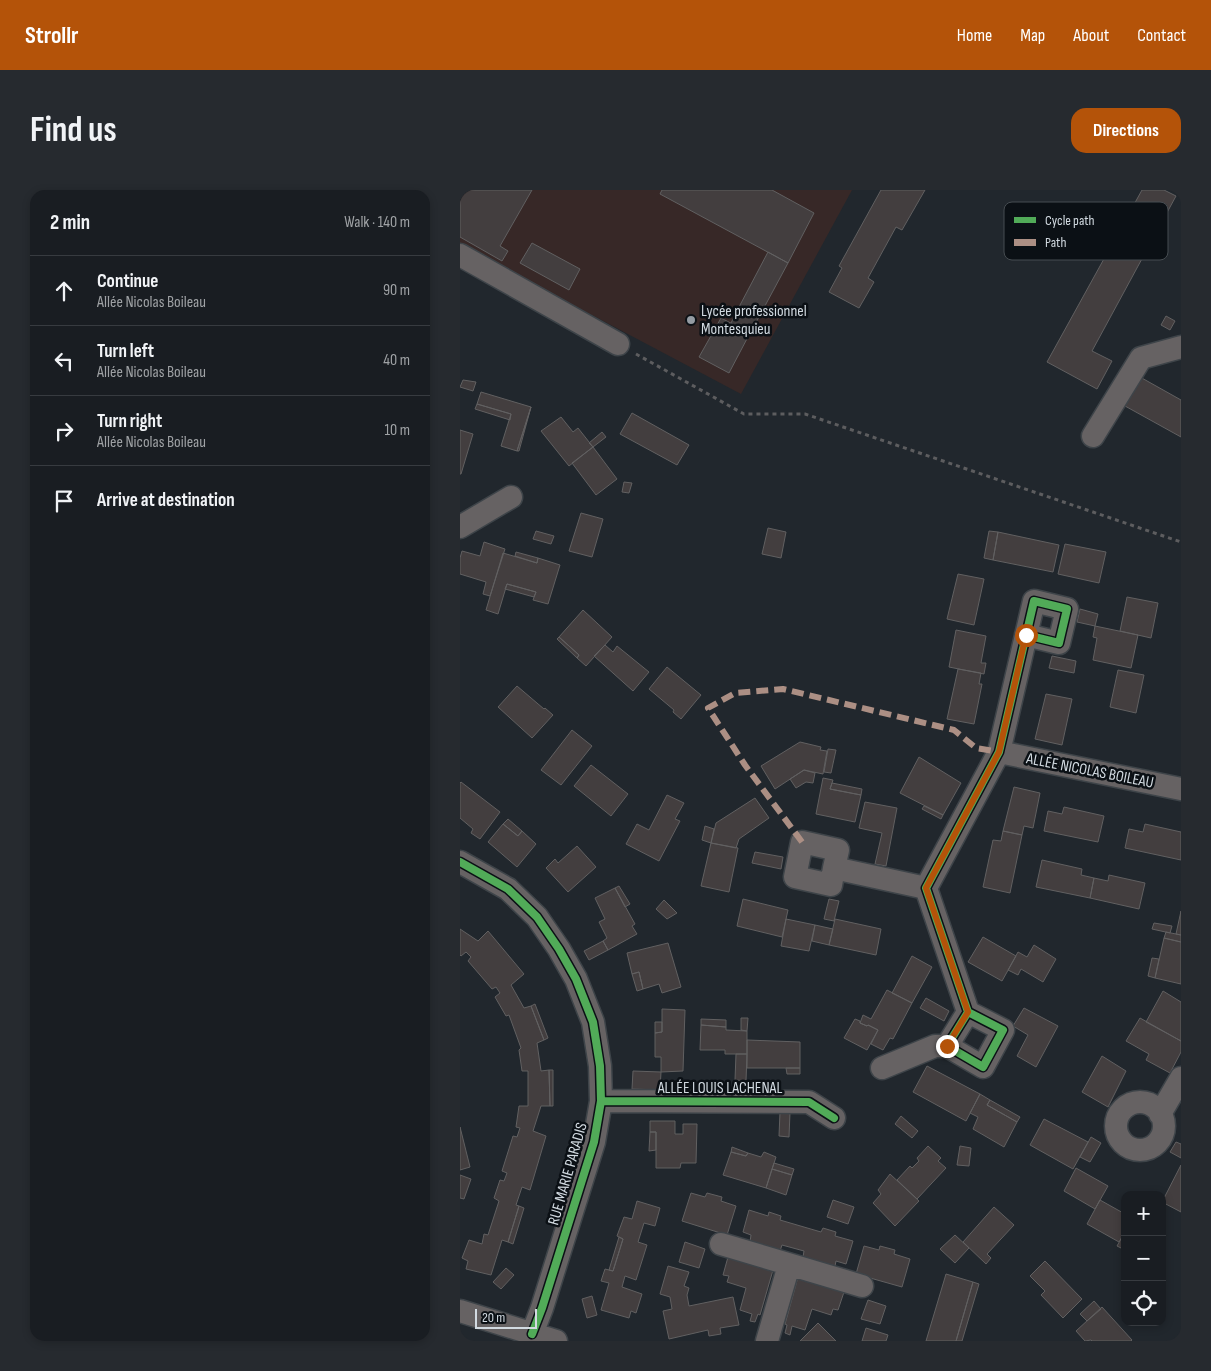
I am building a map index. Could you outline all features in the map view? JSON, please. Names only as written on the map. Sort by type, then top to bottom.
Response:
[{"type":"street","points":[[460,256],[618,344]]},
{"type":"street","points":[[1093,436],[1141,358],[1181,348]]},
{"type":"street","points":[[460,528],[511,498]]},
{"type":"street","points":[[882,1068],[935,1046],[947,1046],[983,1068],[1002,1030],[968,1012],[926,888],[999,752],[1026,635]]},
{"type":"street","name":"ALLÉE NICOLAS BOILEAU","points":[[999,752],[1181,789]]},
{"type":"street","name":"RUE MARIE PARADIS","points":[[460,862],[508,889],[537,918],[559,949],[576,979],[593,1022],[600,1066],[601,1101],[594,1142],[532,1334]]},
{"type":"street","points":[[834,868],[926,888]]},
{"type":"street","points":[[947,1046],[968,1012]]},
{"type":"street","points":[[1160,1114],[1181,1078]]},
{"type":"street","name":"ALLÉE LOUIS LACHENAL","points":[[601,1101],[809,1102],[834,1118]]},
{"type":"street","points":[[721,1244],[862,1286]]},
{"type":"street","points":[[767,1341],[789,1265]]},
{"type":"street","points":[[460,1311],[556,1341]]},
{"type":"path","points":[[618,344],[744,414],[804,414],[1181,542]]},
{"type":"shaded area","name":"Lycée professionnel Montesquieu","points":[[460,190],[852,190],[741,394],[460,245]]},
{"type":"building","points":[[460,190],[532,190],[500,246],[508,251],[502,261],[460,237]]},
{"type":"building","points":[[662,190],[772,190],[814,213],[788,263],[660,194]]},
{"type":"building","points":[[881,190],[925,190],[902,230],[896,227],[868,278],[874,282],[859,308],[829,292],[842,268],[839,266]]},
{"type":"building","points":[[1142,190],[1164,190],[1176,196],[1168,211],[1168,202],[1135,202]]},
{"type":"building","points":[[532,243],[580,269],[569,290],[520,263]]},
{"type":"building","points":[[768,252],[788,263],[759,317],[739,307]]},
{"type":"building","points":[[1103,260],[1141,260],[1092,351],[1112,361],[1097,389],[1047,362]]},
{"type":"building","points":[[739,307],[759,317],[750,333],[731,323]]},
{"type":"building","points":[[1166,316],[1175,321],[1170,330],[1161,325]]},
{"type":"building","points":[[721,318],[750,333],[729,373],[699,357]]},
{"type":"building","points":[[1140,377],[1181,400],[1181,437],[1125,406]]},
{"type":"building","points":[[463,380],[476,382],[473,391],[460,387]]},
{"type":"building","points":[[481,392],[531,407],[517,451],[501,446],[511,414],[477,404]]},
{"type":"building","points":[[477,404],[511,414],[510,420],[475,409]]},
{"type":"building","points":[[531,407],[519,451],[517,451]]},
{"type":"building","points":[[632,413],[689,445],[677,465],[620,434]]},
{"type":"building","points":[[561,417],[573,432],[578,428],[593,447],[569,466],[541,431]]},
{"type":"building","points":[[460,430],[473,434],[461,474],[460,474]]},
{"type":"building","points":[[602,432],[606,437],[593,447],[589,443]]},
{"type":"building","points":[[593,447],[617,479],[596,495],[572,463]]},
{"type":"building","points":[[624,482],[632,483],[629,493],[622,492]]},
{"type":"building","points":[[581,513],[603,519],[592,557],[569,551]]},
{"type":"building","points":[[768,528],[786,532],[781,558],[762,554]]},
{"type":"building","points":[[536,531],[554,536],[551,544],[533,539]]},
{"type":"building","points":[[989,531],[998,532],[993,560],[984,558]]},
{"type":"building","points":[[998,532],[1059,545],[1053,572],[993,560]]},
{"type":"building","points":[[484,542],[505,549],[490,596],[483,594],[486,582],[460,574],[462,551],[480,556]]},
{"type":"building","points":[[1065,544],[1106,552],[1099,583],[1058,574]]},
{"type":"building","points":[[516,552],[538,558],[537,563],[515,556]]},
{"type":"building","points":[[503,553],[537,563],[538,558],[560,565],[548,604],[533,600],[536,592],[507,584],[498,614],[486,610]]},
{"type":"building","points":[[958,574],[984,579],[974,625],[947,619]]},
{"type":"building","points":[[507,584],[536,592],[534,597],[505,589]]},
{"type":"building","points":[[1127,597],[1158,603],[1151,638],[1120,631]]},
{"type":"building","points":[[1080,609],[1098,614],[1095,626],[1077,622]]},
{"type":"building","points":[[583,610],[612,637],[586,666],[577,658],[579,655],[559,637]]},
{"type":"building","points":[[1095,626],[1138,635],[1131,668],[1093,660],[1097,638],[1093,637]]},
{"type":"building","points":[[956,630],[986,636],[981,663],[986,663],[984,674],[949,667]]},
{"type":"building","points":[[559,637],[579,655],[577,658],[557,639]]},
{"type":"building","points":[[605,645],[613,652],[617,646],[649,672],[633,691],[594,656]]},
{"type":"building","points":[[1052,656],[1076,661],[1074,673],[1049,668]]},
{"type":"building","points":[[667,667],[701,695],[681,719],[673,712],[674,710],[649,689]]},
{"type":"building","points":[[958,669],[981,673],[979,684],[982,684],[974,724],[947,719]]},
{"type":"building","points":[[1118,670],[1144,675],[1136,713],[1110,707]]},
{"type":"building","points":[[517,686],[553,715],[532,738],[498,707]]},
{"type":"building","points":[[1046,694],[1072,699],[1062,745],[1035,739]]},
{"type":"building","points":[[572,730],[592,746],[561,785],[541,770]]},
{"type":"building","points":[[800,742],[821,747],[820,750],[827,751],[823,774],[804,770],[775,789],[761,766]]},
{"type":"building","points":[[828,749],[836,750],[831,773],[824,772]]},
{"type":"building","points":[[919,757],[961,783],[943,815],[900,793]]},
{"type":"building","points":[[591,765],[628,794],[611,816],[574,786]]},
{"type":"building","points":[[804,770],[815,773],[813,783],[806,782],[796,788],[790,779]]},
{"type":"building","points":[[823,778],[833,780],[830,789],[861,795],[855,822],[816,814]]},
{"type":"building","points":[[461,782],[500,812],[480,839],[471,833],[473,829],[460,818]]},
{"type":"building","points":[[832,783],[862,789],[861,795],[830,789]]},
{"type":"building","points":[[1014,787],[1040,793],[1033,828],[1024,826],[1022,835],[1003,831]]},
{"type":"building","points":[[667,795],[684,803],[675,819],[680,821],[659,861],[626,844],[637,824],[649,830]]},
{"type":"building","points":[[755,798],[769,818],[739,839],[736,848],[711,843],[716,823]]},
{"type":"building","points":[[865,802],[897,808],[886,866],[875,864],[882,833],[859,828]]},
{"type":"building","points":[[924,806],[943,815],[941,819],[922,809]]},
{"type":"building","points":[[1064,807],[1104,816],[1098,842],[1044,831],[1048,811],[1062,814]]},
{"type":"building","points":[[508,819],[522,831],[518,836],[503,824]]},
{"type":"building","points":[[503,824],[518,836],[522,831],[536,844],[517,867],[488,842]]},
{"type":"building","points":[[1145,824],[1181,832],[1181,860],[1125,848],[1129,829],[1143,832]]},
{"type":"building","points":[[705,826],[714,829],[711,843],[702,840]]},
{"type":"building","points":[[1003,831],[1022,835],[1010,893],[983,887],[993,840],[1001,841]]},
{"type":"building","points":[[711,843],[738,848],[729,892],[701,886]]},
{"type":"building","points":[[577,846],[596,867],[568,892],[546,868],[555,859],[558,863]]},
{"type":"building","points":[[755,852],[783,857],[781,869],[752,863]]},
{"type":"building","points":[[1042,860],[1082,869],[1081,875],[1094,878],[1090,898],[1036,887]]},
{"type":"building","points":[[1109,875],[1145,883],[1139,909],[1090,898],[1094,878],[1108,881]]},
{"type":"building","points":[[619,886],[630,904],[625,907],[615,888]]},
{"type":"building","points":[[615,888],[635,924],[632,926],[637,934],[608,950],[603,941],[607,938],[599,922],[605,919],[595,898]]},
{"type":"building","points":[[743,899],[788,910],[782,937],[737,926]]},
{"type":"building","points":[[829,899],[839,901],[834,921],[824,919]]},
{"type":"building","points":[[664,900],[677,913],[667,919],[656,909]]},
{"type":"building","points":[[1181,911],[1181,935],[1176,934]]},
{"type":"building","points":[[786,919],[815,925],[809,951],[781,946]]},
{"type":"building","points":[[835,919],[881,929],[876,955],[829,945]]},
{"type":"building","points":[[1154,923],[1172,926],[1170,933],[1152,929]]},
{"type":"building","points":[[815,925],[833,929],[829,945],[812,941]]},
{"type":"building","points":[[460,929],[478,941],[488,931],[524,974],[511,985],[524,1008],[531,1006],[544,1040],[537,1043],[541,1071],[549,1070],[550,1106],[541,1106],[533,1131],[546,1136],[530,1190],[522,1187],[516,1205],[519,1206],[508,1242],[502,1240],[491,1275],[466,1269],[468,1261],[462,1258],[469,1240],[482,1244],[484,1234],[488,1235],[499,1201],[494,1198],[500,1180],[504,1181],[507,1173],[502,1171],[513,1136],[517,1137],[520,1128],[516,1127],[519,1106],[528,1106],[528,1071],[522,1071],[519,1050],[521,1048],[509,1015],[506,1016],[495,997],[500,993],[496,987],[492,989],[468,961],[471,957],[466,952],[460,955]]},
{"type":"building","points":[[1166,932],[1181,935],[1181,942],[1164,938]]},
{"type":"building","points":[[983,937],[1016,956],[1002,981],[968,962]]},
{"type":"building","points":[[1164,938],[1181,942],[1181,984],[1155,978]]},
{"type":"building","points":[[603,941],[608,950],[589,960],[584,951]]},
{"type":"building","points":[[668,943],[681,987],[662,993],[659,984],[643,989],[639,972],[632,974],[627,953]]},
{"type":"building","points":[[1034,945],[1056,959],[1043,982],[1021,969],[1018,975],[1008,970],[1018,952],[1027,957]]},
{"type":"building","points":[[912,956],[932,967],[912,1003],[892,993]]},
{"type":"building","points":[[1152,958],[1159,959],[1155,978],[1148,976]]},
{"type":"building","points":[[639,972],[643,989],[637,991],[632,974]]},
{"type":"building","points":[[887,990],[912,1003],[893,1039],[890,1038],[883,1050],[871,1044],[878,1030],[860,1023],[863,1015],[871,1019]]},
{"type":"building","points":[[1163,991],[1181,1002],[1181,1041],[1146,1022]]},
{"type":"building","points":[[926,998],[949,1011],[944,1021],[920,1008]]},
{"type":"building","points":[[535,1004],[548,1038],[544,1040],[531,1006]]},
{"type":"building","points":[[1024,1008],[1058,1026],[1036,1067],[1017,1056],[1028,1035],[1013,1026]]},
{"type":"building","points":[[662,1009],[685,1010],[683,1071],[661,1072],[661,1057],[655,1057],[655,1033],[662,1032]]},
{"type":"building","points":[[741,1018],[748,1018],[747,1031],[741,1030]]},
{"type":"building","points":[[1140,1018],[1181,1041],[1181,1052],[1170,1073],[1146,1060],[1149,1054],[1126,1041]]},
{"type":"building","points":[[701,1019],[726,1020],[726,1027],[701,1025]]},
{"type":"building","points":[[855,1019],[878,1030],[867,1050],[844,1038]]},
{"type":"building","points":[[655,1022],[662,1022],[662,1032],[655,1033]]},
{"type":"building","points":[[701,1025],[726,1027],[726,1030],[747,1031],[747,1054],[725,1054],[725,1050],[700,1050]]},
{"type":"building","points":[[747,1040],[800,1042],[800,1068],[747,1068]]},
{"type":"building","points":[[736,1054],[747,1054],[746,1081],[735,1080]]},
{"type":"building","points":[[1102,1056],[1126,1071],[1108,1107],[1082,1092]]},
{"type":"building","points":[[927,1066],[980,1094],[966,1121],[913,1092]]},
{"type":"building","points":[[786,1068],[800,1068],[800,1074],[787,1074]]},
{"type":"building","points":[[549,1070],[553,1070],[553,1106],[550,1106]]},
{"type":"building","points":[[633,1071],[661,1072],[660,1090],[632,1089]]},
{"type":"building","points":[[980,1094],[990,1100],[987,1105],[1017,1122],[1004,1147],[973,1129],[978,1117],[970,1113]]},
{"type":"building","points":[[990,1100],[1020,1117],[1017,1122],[987,1105]]},
{"type":"building","points":[[780,1112],[790,1112],[789,1137],[779,1136]]},
{"type":"building","points":[[901,1116],[918,1131],[912,1138],[895,1124]]},
{"type":"building","points":[[1044,1119],[1088,1142],[1073,1169],[1030,1145]]},
{"type":"building","points":[[650,1121],[675,1121],[675,1134],[683,1134],[683,1124],[697,1124],[696,1163],[681,1163],[680,1168],[656,1168],[656,1132],[650,1132]]},
{"type":"building","points":[[460,1127],[470,1167],[460,1170]]},
{"type":"building","points":[[650,1132],[656,1132],[656,1150],[649,1151]]},
{"type":"building","points":[[1091,1137],[1101,1143],[1090,1162],[1080,1157]]},
{"type":"building","points":[[1176,1142],[1181,1144],[1181,1158],[1170,1152]]},
{"type":"building","points":[[928,1146],[941,1158],[938,1161],[946,1168],[917,1199],[897,1180],[910,1166],[912,1168],[919,1161],[917,1158]]},
{"type":"building","points":[[960,1146],[971,1148],[969,1166],[957,1165]]},
{"type":"building","points":[[732,1147],[748,1153],[746,1156],[731,1152]]},
{"type":"building","points":[[731,1152],[746,1156],[748,1153],[761,1157],[764,1152],[776,1157],[766,1188],[723,1175]]},
{"type":"building","points":[[774,1163],[794,1169],[792,1175],[772,1169]]},
{"type":"building","points":[[1181,1165],[1181,1212],[1166,1204],[1166,1194]]},
{"type":"building","points":[[1076,1168],[1108,1186],[1095,1209],[1064,1191]]},
{"type":"building","points":[[772,1169],[792,1175],[786,1195],[766,1188]]},
{"type":"building","points":[[890,1174],[919,1201],[895,1226],[873,1203],[881,1194],[878,1190]]},
{"type":"building","points":[[460,1175],[471,1179],[464,1199],[460,1198]]},
{"type":"building","points":[[691,1193],[705,1197],[707,1193],[722,1197],[721,1201],[736,1206],[727,1235],[682,1221]]},
{"type":"building","points":[[833,1200],[854,1207],[848,1224],[827,1217]]},
{"type":"building","points":[[1100,1200],[1121,1212],[1121,1239],[1119,1242],[1087,1224]]},
{"type":"building","points":[[637,1201],[660,1208],[655,1226],[644,1223],[638,1242],[647,1245],[636,1280],[625,1276],[622,1287],[642,1294],[636,1313],[631,1311],[629,1318],[601,1310],[609,1283],[601,1281],[605,1269],[613,1271],[623,1239],[617,1236],[624,1217],[632,1219]]},
{"type":"building","points":[[519,1206],[524,1208],[513,1244],[508,1242]]},
{"type":"building","points":[[994,1207],[1014,1225],[987,1254],[991,1258],[986,1264],[963,1242]]},
{"type":"building","points":[[749,1210],[768,1216],[769,1212],[781,1216],[780,1220],[821,1232],[823,1228],[836,1232],[835,1236],[853,1241],[846,1264],[836,1261],[835,1266],[803,1257],[804,1251],[782,1245],[780,1251],[750,1242],[751,1235],[743,1232]]},
{"type":"building","points":[[955,1235],[969,1248],[955,1263],[940,1249]]},
{"type":"building","points":[[619,1237],[623,1239],[613,1271],[609,1270]]},
{"type":"building","points":[[1121,1239],[1121,1248],[1117,1246]]},
{"type":"building","points":[[685,1242],[705,1249],[699,1268],[679,1262]]},
{"type":"building","points":[[864,1246],[879,1250],[880,1246],[895,1250],[894,1254],[910,1259],[902,1287],[856,1274]]},
{"type":"building","points":[[728,1257],[773,1270],[760,1315],[758,1314],[755,1322],[750,1321],[752,1314],[740,1310],[746,1288],[727,1282],[729,1276],[723,1275]]},
{"type":"building","points":[[1045,1261],[1082,1299],[1063,1318],[1041,1295],[1045,1291],[1030,1276]]},
{"type":"building","points":[[668,1266],[689,1272],[684,1286],[689,1288],[687,1295],[689,1306],[733,1297],[739,1325],[720,1328],[721,1334],[709,1336],[708,1330],[669,1339],[663,1311],[672,1309],[670,1297],[660,1294]]},
{"type":"building","points":[[506,1268],[514,1275],[501,1289],[493,1282]]},
{"type":"building","points":[[946,1274],[973,1282],[956,1341],[926,1341]]},
{"type":"building","points":[[798,1277],[844,1292],[838,1310],[833,1309],[831,1315],[812,1309],[805,1330],[792,1326],[790,1335],[785,1333],[787,1325],[785,1324]]},
{"type":"building","points":[[973,1282],[979,1284],[962,1341],[956,1341]]},
{"type":"building","points":[[592,1296],[597,1315],[587,1318],[582,1299]]},
{"type":"building","points":[[868,1300],[886,1306],[880,1324],[861,1319]]},
{"type":"building","points":[[1094,1301],[1101,1309],[1087,1321],[1080,1314]]},
{"type":"building","points":[[1102,1307],[1131,1341],[1085,1341],[1076,1331]]},
{"type":"building","points":[[818,1323],[836,1341],[800,1341]]},
{"type":"building","points":[[866,1328],[888,1335],[886,1341],[862,1341]]},
{"type":"marked path","points":[[802,842],[745,765],[708,708],[735,693],[783,689],[954,730],[976,748],[999,752]]},
{"type":"cycle path","points":[[968,1012],[947,1046],[983,1067],[1003,1030],[968,1012],[926,888],[999,752],[1034,601],[1067,609],[1059,643],[1026,635]]},
{"type":"cycle path","points":[[460,862],[508,889],[537,917],[559,949],[576,979],[593,1022],[600,1066],[601,1101],[594,1142],[542,1308],[532,1334]]},
{"type":"cycle path","points":[[601,1101],[809,1102],[834,1118]]},
{"type":"place","name":"Lycée professionnel Montesquieu","points":[[691,320]]},
{"type":"route","points":[[947,1046],[968,1012],[926,888],[999,752],[1026,635]]}]
